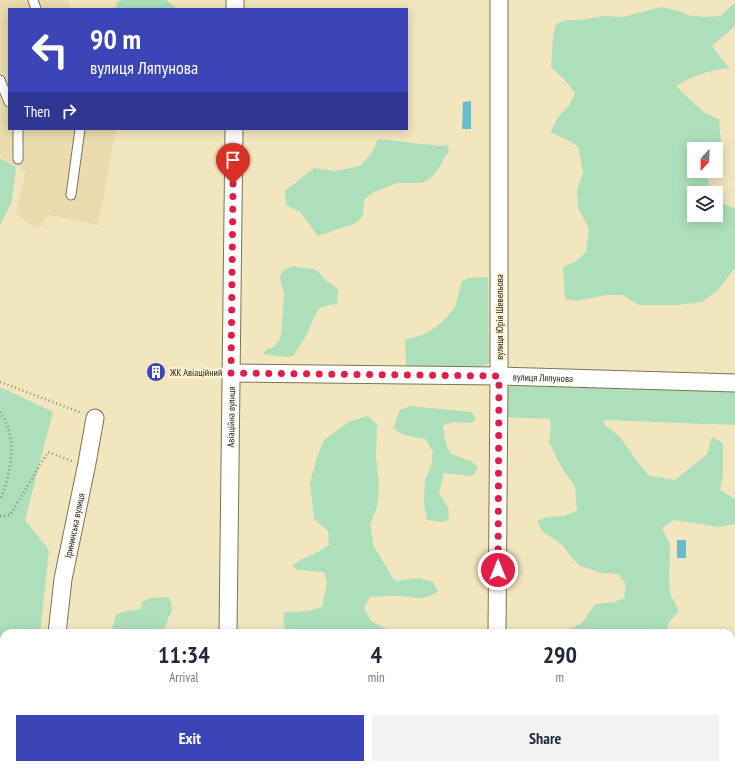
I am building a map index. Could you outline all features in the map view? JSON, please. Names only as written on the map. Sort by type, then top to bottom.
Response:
[{"type":"street","name":"вулиця Юрія Шевельова","points":[[497,629],[499,0]]},
{"type":"street","name":"Авіаційна вулиця","points":[[228,629],[234,130]]},
{"type":"street","name":"вулиця Ляпунова","points":[[231,373],[499,376],[735,383]]},
{"type":"street","name":"Ірининська вулиця","points":[[57,629],[63,579],[95,418]]},
{"type":"lane","points":[[0,80],[8,100]]},
{"type":"lane","points":[[18,130],[18,159]]},
{"type":"lane","points":[[71,195],[80,130]]},
{"type":"path","points":[[0,382],[95,418]]},
{"type":"path","points":[[0,412],[8,427],[12,451],[8,475],[0,500]]},
{"type":"path","points":[[0,516],[10,515],[48,452],[86,466]]},
{"type":"shaded area","points":[[0,0],[67,0],[71,8],[8,8],[8,130],[116,130],[98,225],[49,215],[38,229],[16,215],[25,172],[0,156]]},
{"type":"green space","points":[[122,0],[166,0],[176,8],[116,8],[117,2]]},
{"type":"green space","points":[[735,4],[735,26],[712,46],[729,68],[701,74],[676,86],[705,113],[719,119],[721,142],[687,142],[687,178],[707,178],[710,186],[687,186],[687,222],[723,222],[723,203],[735,208],[735,268],[718,290],[702,302],[678,305],[638,305],[623,295],[606,295],[577,301],[565,299],[563,267],[575,262],[586,252],[589,229],[578,208],[577,190],[583,173],[578,147],[568,140],[550,132],[559,116],[569,106],[575,93],[564,79],[551,67],[553,37],[556,24],[567,20],[604,16],[623,17],[661,7],[679,11],[687,15],[703,17],[721,16]]},
{"type":"green space","points":[[378,139],[441,146],[448,145],[449,151],[433,176],[422,183],[397,183],[372,193],[364,200],[363,216],[356,223],[318,236],[300,212],[286,205],[285,191],[314,168],[335,171],[360,166],[373,151]]},
{"type":"green space","points":[[0,158],[16,167],[12,201],[0,226]]},
{"type":"green space","points":[[293,266],[317,270],[325,280],[338,289],[337,304],[324,306],[319,309],[306,336],[293,356],[285,357],[263,354],[267,349],[274,347],[281,337],[284,295],[280,278],[282,271]]},
{"type":"green space","points":[[488,277],[489,363],[478,367],[421,369],[406,366],[405,340],[422,335],[435,328],[446,318],[455,307],[462,281],[470,278]]},
{"type":"green space","points":[[518,383],[735,387],[735,425],[603,420],[605,425],[620,437],[649,476],[675,480],[707,454],[712,437],[723,443],[723,474],[720,490],[735,499],[735,524],[719,527],[674,520],[662,528],[670,544],[669,584],[671,596],[679,611],[667,625],[668,629],[567,629],[582,623],[595,604],[615,602],[624,598],[626,584],[618,574],[602,573],[580,566],[562,545],[542,531],[537,521],[547,517],[563,516],[577,511],[575,486],[564,471],[549,441],[551,430],[550,419],[503,417],[507,388]]},
{"type":"green space","points":[[0,387],[53,412],[25,520],[49,550],[40,629],[0,629]]},
{"type":"green space","points":[[410,406],[472,412],[476,419],[472,423],[452,422],[443,426],[446,444],[451,454],[471,461],[478,467],[474,475],[469,476],[444,473],[439,493],[448,508],[449,519],[443,522],[427,520],[424,504],[425,479],[431,467],[433,452],[426,439],[404,435],[393,428],[400,410]]},
{"type":"green space","points":[[368,416],[377,424],[376,457],[379,486],[377,507],[370,525],[374,547],[395,581],[418,578],[433,582],[438,591],[428,597],[423,598],[399,596],[370,597],[364,608],[371,621],[386,629],[285,629],[283,619],[284,612],[308,611],[322,607],[327,583],[324,572],[298,570],[292,566],[300,560],[329,545],[328,531],[314,519],[310,483],[317,457],[324,440],[350,421]]},
{"type":"green space","points":[[169,597],[172,610],[164,629],[112,629],[116,615],[122,612],[141,609],[142,602],[151,598]]},
{"type":"water","points":[[471,101],[471,129],[462,129],[463,102]]},
{"type":"water","points":[[677,540],[686,540],[686,558],[677,558]]},
{"type":"place","name":"ЖК Авіаційний","points":[[156,372]]},
{"type":"route","points":[[233,184],[231,373],[499,376],[498,570]]}]
